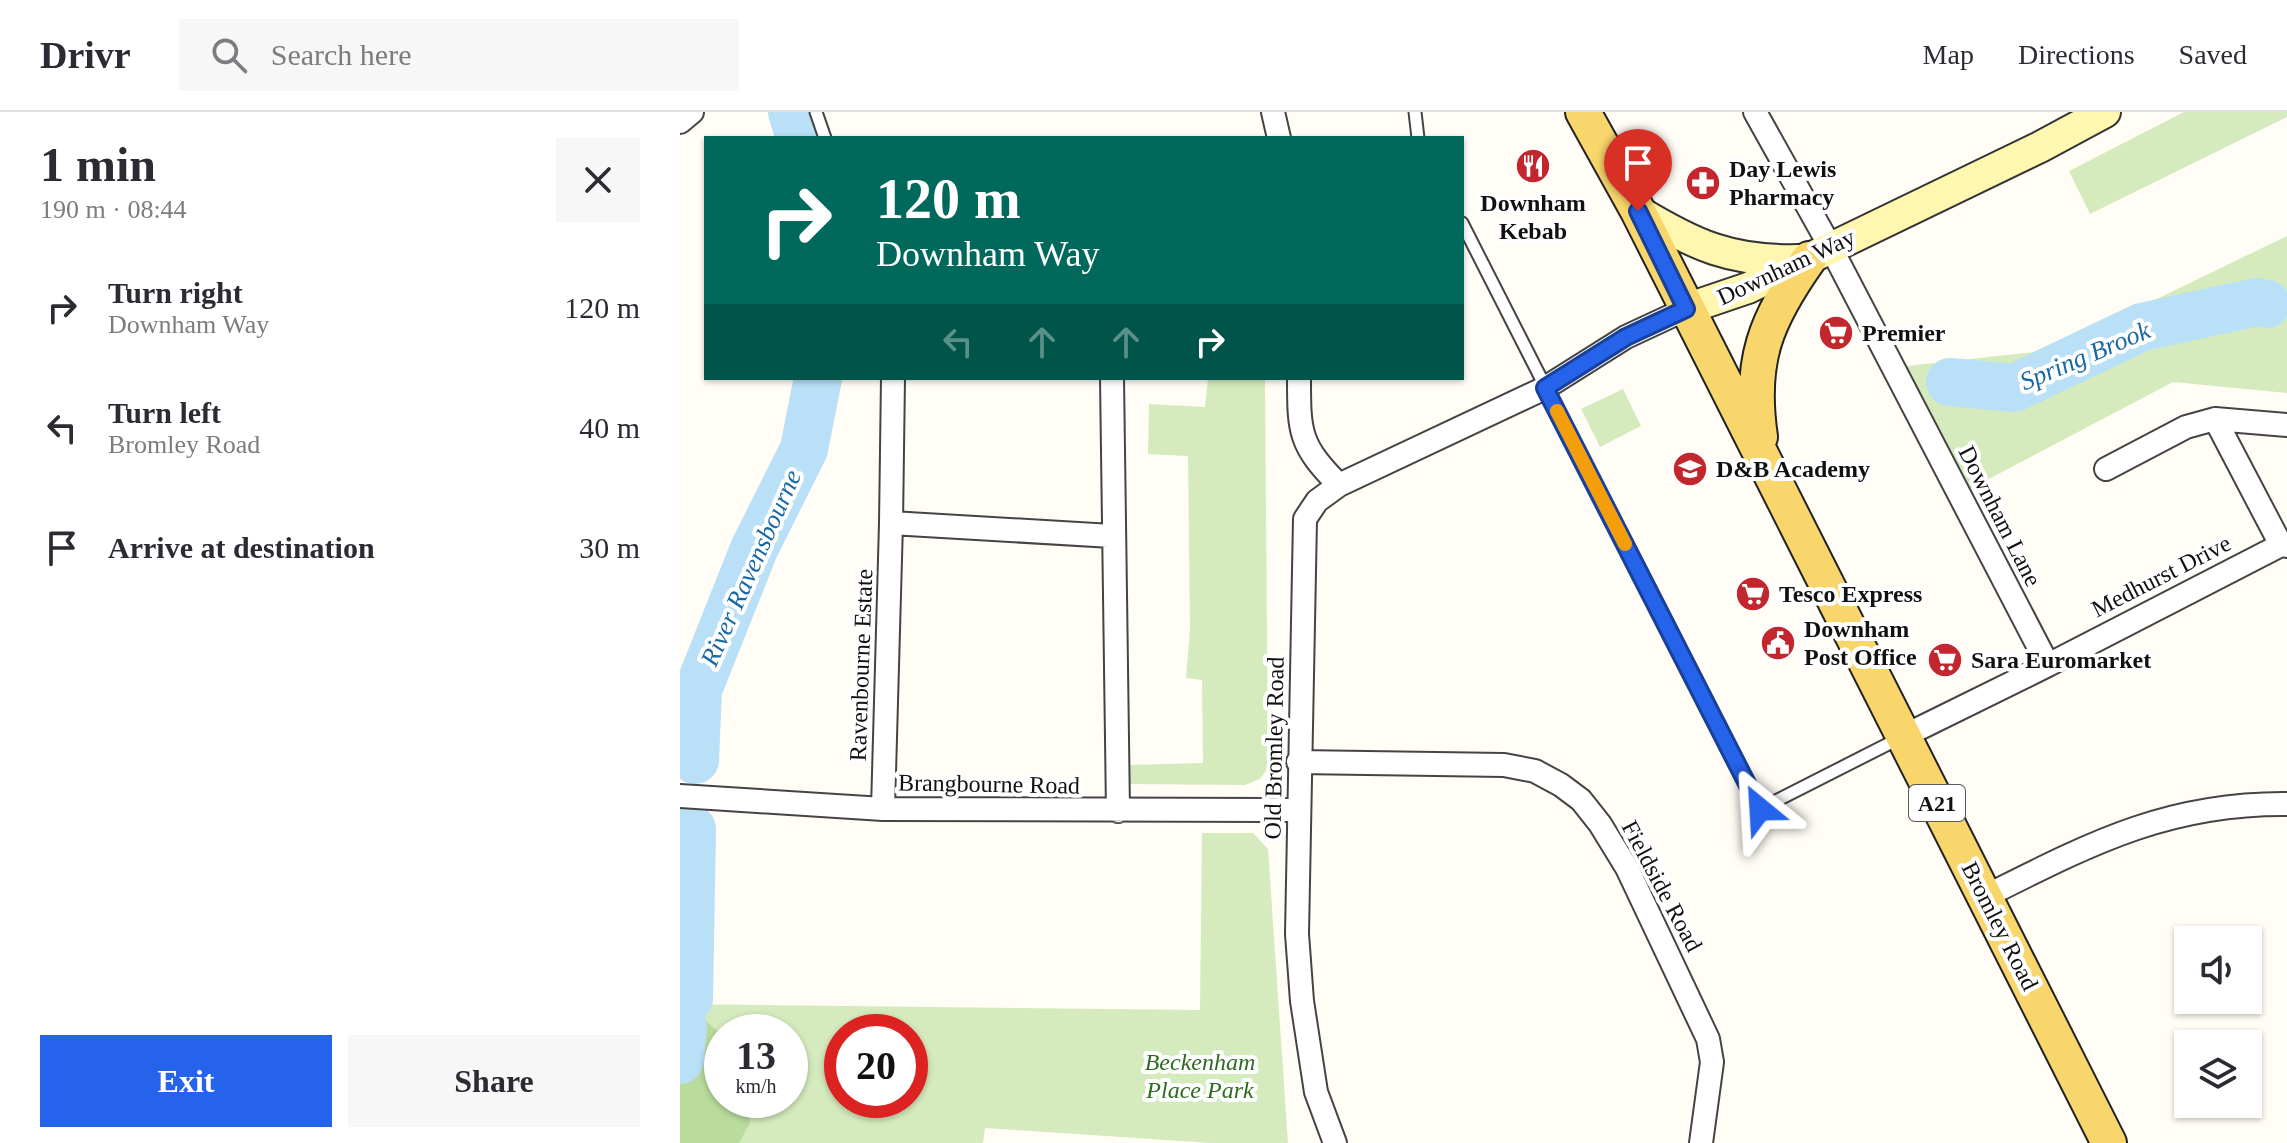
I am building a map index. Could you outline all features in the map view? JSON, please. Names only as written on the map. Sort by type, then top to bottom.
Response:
[{"type":"main road","name":"Bromley Road","points":[[1583,112],[1638,211],[2109,1143]]},
{"type":"main road","points":[[1765,463],[1755,394],[1759,351],[1785,293],[1820,253]]},
{"type":"street","points":[[680,122],[692,112]]},
{"type":"street","points":[[1273,112],[1279,136]]},
{"type":"street","name":"Downham Lane","points":[[1755,112],[1820,253],[2056,659]]},
{"type":"street","name":"Downham Way","points":[[1339,485],[1545,388],[1626,337],[1686,309],[1724,299],[2105,112]]},
{"type":"street","points":[[1638,211],[1690,242],[1720,253],[1752,259],[1820,253]]},
{"type":"street","name":"Ravenbourne Estate","points":[[883,809],[893,380]]},
{"type":"street","points":[[1112,380],[1118,811]]},
{"type":"street","points":[[1299,380],[1299,429],[1315,461],[1339,485]]},
{"type":"street","points":[[2106,469],[2186,427],[2215,419],[2287,425]]},
{"type":"street","name":"Medhurst Drive","points":[[2056,659],[2284,546],[2215,419]]},
{"type":"street","name":"Old Bromley Road","points":[[1335,1143],[1316,1092],[1302,1001],[1297,934],[1298,762],[1305,519],[1317,501],[1339,485]]},
{"type":"street","points":[[891,523],[1112,536]]},
{"type":"street","points":[[1902,737],[2056,659]]},
{"type":"street","name":"Fieldside Road","points":[[1298,762],[1504,765],[1535,771],[1581,800],[1627,868],[1708,1039],[1712,1062],[1701,1143]]},
{"type":"street","name":"Brangbourne Road","points":[[680,796],[883,809],[1298,810]]},
{"type":"street","points":[[1986,896],[2108,836],[2143,824],[2218,807],[2287,804]]},
{"type":"lane","points":[[816,112],[824,136]]},
{"type":"lane","points":[[1415,112],[1418,136]]},
{"type":"lane","points":[[1464,227],[1760,809],[1902,737]]},
{"type":"green space","points":[[2184,112],[2287,112],[2287,117],[2090,214],[2069,171]]},
{"type":"green space","points":[[2287,236],[2287,393],[2173,382],[1964,492],[1898,367],[2051,350]]},
{"type":"green space","points":[[1208,380],[1265,380],[1268,768],[1260,779],[1245,785],[1129,784],[1129,765],[1203,763],[1202,680],[1186,678],[1190,629],[1188,456],[1148,454],[1149,404],[1205,407]]},
{"type":"green space","points":[[1623,389],[1641,426],[1600,447],[1581,409]]},
{"type":"green space","name":"Beckenham Place Park","points":[[1202,833],[1253,833],[1268,849],[1288,1143],[1211,1143],[985,1128],[983,1143],[680,1143],[680,1004],[1200,1010]]},
{"type":"green space","points":[[680,1021],[704,1021],[704,1118],[749,1118],[750,1123],[739,1143],[680,1143]]},
{"type":"waterway","name":"River Ravensbourne","points":[[792,112],[799,136]]},
{"type":"waterway","name":"Spring Brook","points":[[1950,382],[2014,388],[2142,327],[2257,302],[2267,304]]},
{"type":"waterway","name":"River Ravensbourne","points":[[695,760],[698,690],[754,549],[804,449],[818,380]]},
{"type":"waterway","name":"River Ravensbourne","points":[[689,999],[692,829]]},
{"type":"waterway","name":"River Ravensbourne","points":[[680,1060],[683,1026]]},
{"type":"slow traffic","points":[[1557,411],[1625,544]]},
{"type":"place","name":"Downham Kebab","points":[[1533,166]]},
{"type":"place","name":"Day Lewis Pharmacy","points":[[1703,183]]},
{"type":"place","name":"Premier","points":[[1836,333]]},
{"type":"place","name":"D&B Academy","points":[[1690,469]]},
{"type":"place","name":"Tesco Express","points":[[1753,594]]},
{"type":"place","name":"Downham Post Office","points":[[1778,643]]},
{"type":"place","name":"Sara Euromarket","points":[[1945,660]]},
{"type":"route","points":[[1638,211],[1686,309],[1626,337],[1545,388],[1760,809]]}]
